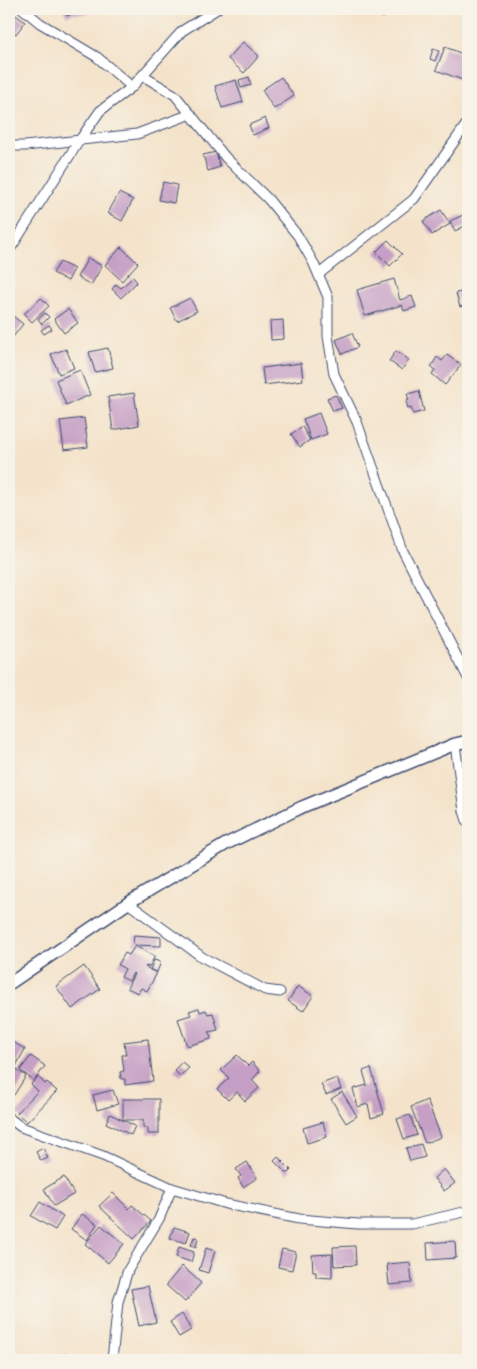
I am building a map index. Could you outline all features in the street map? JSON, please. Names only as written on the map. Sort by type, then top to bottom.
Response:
[{"type":"street","points":[[23,9],[40,23],[97,57],[132,87]]},
{"type":"street","points":[[9,251],[100,111],[132,87],[182,31],[217,9]]},
{"type":"street","points":[[143,76],[175,95],[226,158],[268,199],[298,236],[314,262],[328,298],[328,336],[334,374],[357,422],[403,551],[468,678]]},
{"type":"street","points":[[9,146],[26,146],[137,134],[191,114]]},
{"type":"street","points":[[319,274],[414,199],[468,122]]},
{"type":"street","points":[[9,984],[128,903],[226,844],[302,807],[455,744],[468,741]]},
{"type":"street","points":[[455,744],[464,811],[468,823]]},
{"type":"street","points":[[128,903],[202,958],[265,990],[280,992]]},
{"type":"street","points":[[9,1118],[21,1127],[103,1156],[172,1188],[226,1204],[299,1219],[358,1224],[412,1224],[468,1211]]},
{"type":"street","points":[[112,1360],[118,1302],[128,1270],[158,1219],[172,1188]]},
{"type":"building","points":[[63,9],[88,9],[88,14],[74,13],[67,16]]},
{"type":"building","points":[[372,9],[391,9],[383,18]]},
{"type":"building","points":[[9,10],[25,22],[16,34],[9,29]]},
{"type":"building","points":[[243,42],[259,56],[244,73],[228,59]]},
{"type":"building","points":[[445,47],[468,56],[468,72],[465,81],[436,70]]},
{"type":"building","points":[[433,49],[439,51],[435,61],[430,59]]},
{"type":"building","points":[[249,77],[251,85],[241,88],[239,80]]},
{"type":"building","points":[[281,77],[294,96],[274,109],[262,90]]},
{"type":"building","points":[[236,80],[243,102],[222,108],[215,86]]},
{"type":"building","points":[[265,118],[269,128],[253,135],[249,125]]},
{"type":"building","points":[[216,152],[220,167],[208,171],[203,155]]},
{"type":"building","points":[[163,182],[177,185],[174,203],[159,200]]},
{"type":"building","points":[[119,193],[133,200],[122,221],[108,213]]},
{"type":"building","points":[[441,210],[450,224],[432,235],[423,221]]},
{"type":"building","points":[[463,215],[467,225],[455,231],[450,221]]},
{"type":"building","points":[[388,240],[402,254],[390,266],[376,252]]},
{"type":"building","points":[[121,247],[138,263],[122,281],[105,265]]},
{"type":"building","points":[[88,258],[102,266],[91,285],[77,277]]},
{"type":"building","points":[[60,262],[74,269],[68,281],[53,273]]},
{"type":"building","points":[[133,277],[137,282],[121,298],[112,289],[116,284],[121,288]]},
{"type":"building","points":[[394,279],[400,300],[412,296],[416,307],[404,311],[402,305],[365,316],[357,290]]},
{"type":"building","points":[[466,291],[468,304],[460,307],[456,293]]},
{"type":"building","points":[[41,298],[49,306],[32,322],[24,314]]},
{"type":"building","points":[[190,298],[197,311],[177,321],[170,308]]},
{"type":"building","points":[[68,309],[78,323],[64,333],[54,319]]},
{"type":"building","points":[[9,313],[23,324],[13,337],[9,334]]},
{"type":"building","points":[[45,313],[49,317],[42,324],[38,319]]},
{"type":"building","points":[[283,320],[284,339],[271,340],[270,321]]},
{"type":"building","points":[[49,325],[52,329],[44,334],[41,330]]},
{"type":"building","points":[[352,333],[358,347],[342,354],[336,340]]},
{"type":"building","points":[[108,348],[113,368],[95,372],[89,352]]},
{"type":"building","points":[[66,349],[74,368],[59,374],[51,354]]},
{"type":"building","points":[[396,351],[409,360],[402,370],[389,361]]},
{"type":"building","points":[[447,355],[461,365],[445,385],[432,374],[435,370],[431,367],[437,357],[442,361]]},
{"type":"building","points":[[301,363],[303,380],[264,385],[262,368]]},
{"type":"building","points":[[80,370],[90,395],[66,405],[56,380]]},
{"type":"building","points":[[419,391],[424,411],[413,414],[411,408],[408,409],[406,401],[409,400],[407,394]]},
{"type":"building","points":[[134,393],[139,425],[113,430],[108,397]]},
{"type":"building","points":[[336,395],[342,408],[333,411],[327,398]]},
{"type":"building","points":[[319,413],[327,434],[311,440],[303,419]]},
{"type":"building","points":[[84,418],[88,447],[64,450],[60,421]]},
{"type":"building","points":[[302,427],[310,440],[300,447],[291,434]]},
{"type":"building","points":[[134,935],[161,937],[161,946],[133,945]]},
{"type":"building","points":[[135,946],[155,956],[149,967],[145,967],[157,973],[147,991],[141,988],[138,993],[127,988],[134,974],[129,981],[121,977],[125,969],[118,965],[125,953],[129,955]]},
{"type":"building","points":[[154,960],[161,962],[157,972],[150,970]]},
{"type":"building","points":[[84,966],[100,989],[72,1009],[56,986]]},
{"type":"building","points":[[298,986],[313,996],[303,1011],[288,1001]]},
{"type":"building","points":[[199,1008],[200,1012],[206,1010],[208,1014],[213,1013],[218,1030],[209,1032],[211,1039],[187,1046],[178,1019],[191,1015],[189,1011]]},
{"type":"building","points":[[148,1039],[153,1081],[125,1085],[125,1079],[121,1079],[120,1072],[124,1071],[122,1055],[126,1055],[124,1042]]},
{"type":"building","points":[[9,1040],[25,1049],[16,1066],[9,1062]]},
{"type":"building","points":[[237,1055],[248,1066],[252,1062],[260,1071],[252,1080],[259,1088],[245,1101],[237,1092],[228,1100],[217,1089],[229,1078],[221,1070]]},
{"type":"building","points":[[31,1056],[45,1066],[34,1081],[20,1070]]},
{"type":"building","points":[[182,1062],[189,1068],[180,1076],[174,1070]]},
{"type":"building","points":[[9,1065],[26,1076],[14,1095],[9,1092]]},
{"type":"building","points":[[371,1068],[384,1114],[371,1118],[368,1104],[358,1107],[353,1089],[367,1085],[363,1071]]},
{"type":"building","points":[[38,1077],[57,1091],[27,1122],[17,1113],[38,1091],[31,1084]]},
{"type":"building","points":[[337,1078],[341,1089],[326,1095],[321,1084]]},
{"type":"building","points":[[113,1090],[118,1104],[97,1110],[93,1095]]},
{"type":"building","points":[[342,1092],[357,1116],[346,1123],[331,1099]]},
{"type":"building","points":[[123,1099],[159,1099],[159,1134],[148,1134],[148,1128],[143,1128],[143,1120],[123,1120]]},
{"type":"building","points":[[427,1100],[441,1137],[425,1143],[411,1107]]},
{"type":"building","points":[[110,1114],[135,1126],[131,1135],[106,1123]]},
{"type":"building","points":[[410,1115],[417,1135],[404,1139],[397,1119]]},
{"type":"building","points":[[323,1122],[327,1137],[307,1143],[303,1128]]},
{"type":"building","points":[[421,1144],[425,1157],[410,1161],[406,1148]]},
{"type":"building","points":[[43,1148],[48,1158],[41,1161],[36,1152]]},
{"type":"building","points":[[278,1157],[291,1170],[287,1174],[274,1161]]},
{"type":"building","points":[[247,1162],[257,1178],[243,1187],[238,1178],[241,1176],[236,1169]]},
{"type":"building","points":[[444,1169],[455,1183],[444,1191],[434,1178]]},
{"type":"building","points":[[64,1177],[74,1194],[54,1206],[44,1189]]},
{"type":"building","points":[[113,1193],[129,1209],[132,1205],[151,1221],[134,1239],[99,1206]]},
{"type":"building","points":[[40,1202],[63,1217],[55,1230],[31,1216]]},
{"type":"building","points":[[82,1214],[97,1224],[87,1240],[71,1229]]},
{"type":"building","points":[[101,1225],[124,1244],[108,1263],[85,1244]]},
{"type":"building","points":[[174,1227],[190,1232],[186,1243],[170,1238]]},
{"type":"building","points":[[194,1237],[198,1238],[196,1247],[191,1245]]},
{"type":"building","points":[[455,1241],[456,1258],[428,1260],[427,1243]]},
{"type":"building","points":[[355,1246],[356,1265],[334,1266],[333,1247]]},
{"type":"building","points":[[179,1247],[194,1252],[191,1262],[176,1257]]},
{"type":"building","points":[[206,1248],[215,1251],[208,1273],[199,1270]]},
{"type":"building","points":[[282,1249],[296,1252],[292,1270],[278,1267]]},
{"type":"building","points":[[332,1254],[332,1278],[316,1277],[316,1272],[313,1272],[312,1255]]},
{"type":"building","points":[[410,1262],[412,1283],[389,1285],[387,1264]]},
{"type":"building","points":[[182,1266],[201,1283],[185,1302],[166,1285]]},
{"type":"building","points":[[148,1286],[156,1322],[139,1326],[131,1289]]},
{"type":"building","points":[[182,1314],[191,1330],[179,1337],[170,1322]]},
{"type":"building","points":[[66,1354],[67,1360],[49,1360],[48,1358]]}]
